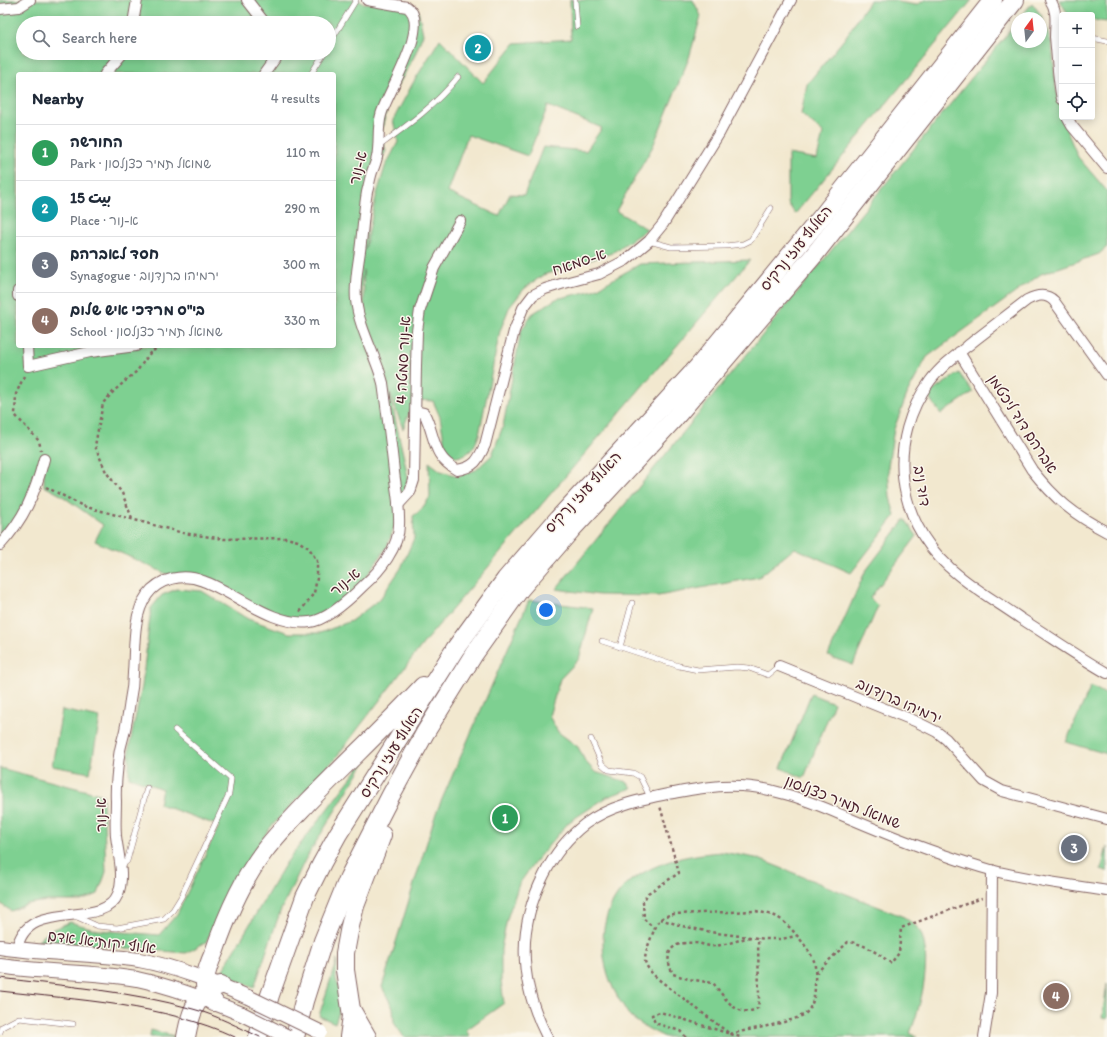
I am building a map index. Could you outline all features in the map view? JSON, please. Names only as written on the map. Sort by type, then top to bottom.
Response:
[{"type":"highway","name":"האלוף עוזי נרקיס","points":[[296,1037],[304,1001],[322,941],[349,877],[425,733],[474,654],[520,590],[571,530],[673,420],[746,336],[838,225],[961,53],[993,0]]},
{"type":"highway","name":"האלוף עוזי נרקיס","points":[[258,1037],[270,995],[305,897],[322,863],[338,834],[455,649],[506,579],[558,519],[708,355],[824,214],[961,53],[1015,0]]},
{"type":"highway","points":[[186,1037],[194,1009],[209,991],[218,942],[239,893],[265,850],[284,827],[416,693],[455,649]]},
{"type":"highway","points":[[349,1037],[352,1011],[345,970],[345,953],[350,926],[364,879],[425,733]]},
{"type":"highway","points":[[352,1011],[367,1037]]},
{"type":"street","points":[[0,9],[19,8],[30,0]]},
{"type":"street","points":[[134,16],[137,0]]},
{"type":"street","points":[[247,0],[260,16]]},
{"type":"street","name":"א-נור","points":[[17,950],[21,937],[36,923],[46,919],[72,914],[94,912],[109,906],[118,895],[121,883],[116,835],[115,798],[119,755],[125,731],[132,683],[134,639],[137,621],[141,605],[147,594],[159,584],[173,577],[188,577],[198,579],[217,587],[264,613],[292,622],[311,622],[329,614],[346,602],[373,577],[391,552],[396,540],[400,527],[383,384],[380,370],[361,321],[356,301],[356,279],[364,211],[369,186],[377,160],[381,114],[384,103],[410,48],[415,31],[415,17],[412,10],[407,7],[367,0]]},
{"type":"street","name":"א-סמאח","points":[[416,411],[424,413],[433,441],[439,454],[447,465],[457,470],[465,469],[478,460],[485,445],[514,331],[523,308],[533,295],[556,286],[599,274],[626,260],[649,241],[663,224],[720,132],[791,0]]},
{"type":"street","points":[[1050,0],[1054,4],[1059,36]]},
{"type":"street","points":[[1060,48],[1061,84]]},
{"type":"street","points":[[107,72],[117,60]]},
{"type":"street","points":[[265,72],[274,60]]},
{"type":"street","points":[[1069,120],[1072,126],[1107,168]]},
{"type":"street","name":"א-נור סמטה 4","points":[[398,505],[410,492],[414,480],[417,331],[420,310],[434,268],[460,221]]},
{"type":"street","name":"דוד ניב","points":[[1107,375],[1054,301],[1050,297],[1044,295],[1034,296],[960,352],[930,381],[918,400],[910,418],[905,438],[902,465],[906,499],[912,518],[933,551],[948,567],[1071,651],[1107,673]]},
{"type":"street","points":[[27,348],[28,366],[90,352],[121,348]]},
{"type":"street","name":"אברהם דוד ליכטמן","points":[[960,352],[1032,470],[1045,486],[1071,512],[1107,532]]},
{"type":"street","points":[[0,545],[26,511],[38,484],[44,460]]},
{"type":"street","name":"ירמיהו ברנדנוב","points":[[779,666],[926,726],[946,739],[984,781],[1002,791],[1107,819]]},
{"type":"street","name":"שמואל תמיר כצנלסון","points":[[547,1037],[539,1021],[530,992],[524,947],[526,927],[535,894],[550,862],[573,833],[586,822],[636,800],[701,788],[725,786],[764,789],[785,794],[828,809],[905,842],[993,872],[1107,891]]},
{"type":"street","points":[[984,1037],[991,993],[993,872]]},
{"type":"street","name":"אלוף יקותיאל אדם","points":[[0,947],[17,950],[139,960],[180,970],[242,1014],[288,1037]]},
{"type":"street","name":"אלוף יקותיאל אדם","points":[[0,966],[57,972],[90,973],[136,979],[183,991],[209,991],[248,997],[325,1034]]},
{"type":"lane","points":[[336,33],[356,0]]},
{"type":"lane","points":[[575,0],[577,27]]},
{"type":"lane","points":[[1095,39],[1107,41]]},
{"type":"lane","points":[[312,72],[320,60]]},
{"type":"lane","points":[[379,146],[447,92],[458,77]]},
{"type":"lane","points":[[649,241],[671,247],[725,246],[743,244],[751,240],[771,208]]},
{"type":"lane","points":[[620,647],[632,603]]},
{"type":"lane","points":[[602,641],[680,666],[698,670],[737,667],[749,668],[768,675],[779,666]]},
{"type":"lane","points":[[72,914],[97,926],[117,928],[164,919],[173,910],[181,897],[229,794],[231,779],[175,730]]},
{"type":"lane","points":[[591,739],[602,764],[609,770],[632,773],[640,777],[654,796]]},
{"type":"lane","points":[[120,867],[127,862],[147,788]]},
{"type":"lane","points":[[0,1032],[2,1028],[19,1018],[73,1024]]},
{"type":"path","points":[[132,519],[122,493],[106,472],[95,446],[103,403],[115,390],[137,371],[150,353],[157,348]]},
{"type":"path","points":[[28,366],[16,394],[15,415],[39,441],[44,460]]},
{"type":"path","points":[[38,484],[83,506],[183,534],[224,538],[286,538],[298,541],[309,548],[317,561],[317,578],[314,593],[292,622]]},
{"type":"path","points":[[654,796],[679,873],[648,892],[643,902],[644,919],[655,929]]},
{"type":"path","points":[[816,974],[848,942],[856,942],[872,950],[891,963],[899,953],[901,928],[992,894]]},
{"type":"path","points":[[756,911],[776,917],[785,923],[808,950],[814,961],[816,974],[812,1007],[805,1014],[793,1019],[730,1034],[658,979],[648,969],[645,959],[660,919],[674,914],[756,911]]},
{"type":"path","points":[[660,919],[682,926],[716,933],[781,939],[796,936]]},
{"type":"path","points":[[750,937],[713,946],[696,943],[682,943],[674,946],[668,954],[668,965],[673,974],[688,979],[714,983],[729,1004],[739,1010],[750,1012],[758,1008],[759,999],[758,938]]},
{"type":"path","points":[[686,1037],[680,1031],[655,1023],[652,1015],[660,1012],[740,1037]]},
{"type":"green space","points":[[0,0],[359,0],[362,3],[407,4],[418,9],[423,34],[414,57],[388,103],[381,135],[386,151],[371,180],[365,250],[376,197],[385,167],[398,142],[393,120],[413,83],[440,39],[483,83],[515,43],[571,39],[570,0],[693,0],[701,16],[689,58],[653,146],[616,211],[647,229],[612,253],[543,275],[524,289],[509,308],[500,331],[479,435],[474,447],[466,454],[457,457],[446,451],[440,417],[433,401],[414,400],[403,429],[365,324],[363,270],[361,289],[364,322],[390,395],[408,477],[398,517],[387,547],[364,580],[329,614],[311,622],[271,615],[226,592],[173,577],[95,541],[103,525],[61,495],[44,486],[44,461],[19,521],[0,545]],"holes":[[[548,106],[602,128],[586,151],[543,147],[524,195],[510,194],[499,216],[447,192],[468,135],[528,156]]]},
{"type":"green space","points":[[870,0],[896,0],[898,2],[916,5],[925,0],[972,0],[795,214],[788,203],[788,154],[817,159],[823,133],[801,114],[807,84],[845,38]]},
{"type":"green space","points":[[1060,0],[1107,0],[1107,22],[1095,20],[1095,12],[1066,12]]},
{"type":"green space","points":[[1032,3],[1039,12],[1025,12]]},
{"type":"green space","points":[[1011,29],[1011,48],[1047,48],[1047,31],[1052,45],[1056,88],[1059,100],[1059,120],[1064,120],[1078,157],[1107,191],[1107,247],[1099,254],[1041,274],[927,357],[908,392],[894,429],[888,466],[890,497],[895,516],[851,573],[795,548],[759,577],[658,596],[599,595],[556,589]]},
{"type":"green space","points":[[750,260],[426,640],[334,760],[270,828],[244,866],[206,942],[186,953],[38,941],[49,931],[70,922],[98,930],[159,935],[177,914],[219,826],[159,804],[162,789],[129,777],[129,748],[142,686],[151,608],[162,595],[177,589],[202,591],[248,619],[289,633],[320,633],[351,621],[380,599],[401,568],[414,538],[413,516],[420,511],[430,497],[429,462],[441,471],[458,476],[476,470],[492,455],[503,426],[521,331],[532,314],[556,299],[594,290],[640,264]]},
{"type":"green space","points":[[959,373],[973,392],[941,414],[927,395]]},
{"type":"green space","points":[[905,519],[917,536],[870,598],[878,606],[853,665],[828,656],[865,572]]},
{"type":"green space","points":[[529,600],[593,608],[579,659],[560,679],[549,716],[558,732],[578,747],[585,761],[595,772],[627,782],[632,788],[607,797],[569,822],[537,859],[519,884],[507,919],[501,949],[501,981],[504,1003],[466,1030],[470,1037],[404,1037],[394,1023],[393,1008],[382,987],[436,813]]},
{"type":"green space","points":[[1091,686],[1107,695],[1107,754],[1066,742]]},
{"type":"green space","points":[[811,694],[834,703],[804,778],[781,768]]},
{"type":"green space","points":[[62,710],[100,718],[90,773],[52,766]]},
{"type":"green space","points":[[373,749],[305,860],[280,912],[254,988],[221,973],[286,863]]},
{"type":"green space","points":[[0,768],[103,795],[106,872],[98,894],[81,901],[47,901],[27,904],[11,911],[0,903]]},
{"type":"green space","points":[[1107,847],[1107,872],[1101,870]]},
{"type":"green space","points":[[722,852],[756,858],[904,917],[917,927],[924,942],[925,968],[924,982],[918,1010],[910,1033],[917,1037],[665,1037],[642,1025],[630,1016],[614,990],[604,958],[603,942],[605,925],[609,910],[617,895],[629,882],[641,874],[660,865],[680,858]]},
{"type":"green space","points":[[337,959],[336,979],[343,1000],[335,1023],[319,1016]]},
{"type":"green space","points":[[1107,984],[1107,1019],[1102,1018]]},
{"type":"green space","points":[[151,1030],[174,1036],[174,1037],[150,1037]]},
{"type":"tram line","points":[[0,978],[121,993],[169,1003],[210,1014],[260,1037]]},
{"type":"tram line","points":[[0,991],[90,1001],[150,1010],[208,1026],[235,1037]]},
{"type":"place","name":"بيت 15","points":[[478,48]]},
{"type":"place","name":"החורשה","points":[[505,818]]},
{"type":"place","name":"חסד לאברהם","points":[[1074,848]]},
{"type":"place","name":"בי\"ס מרדכי איש שלום","points":[[1056,996]]}]
